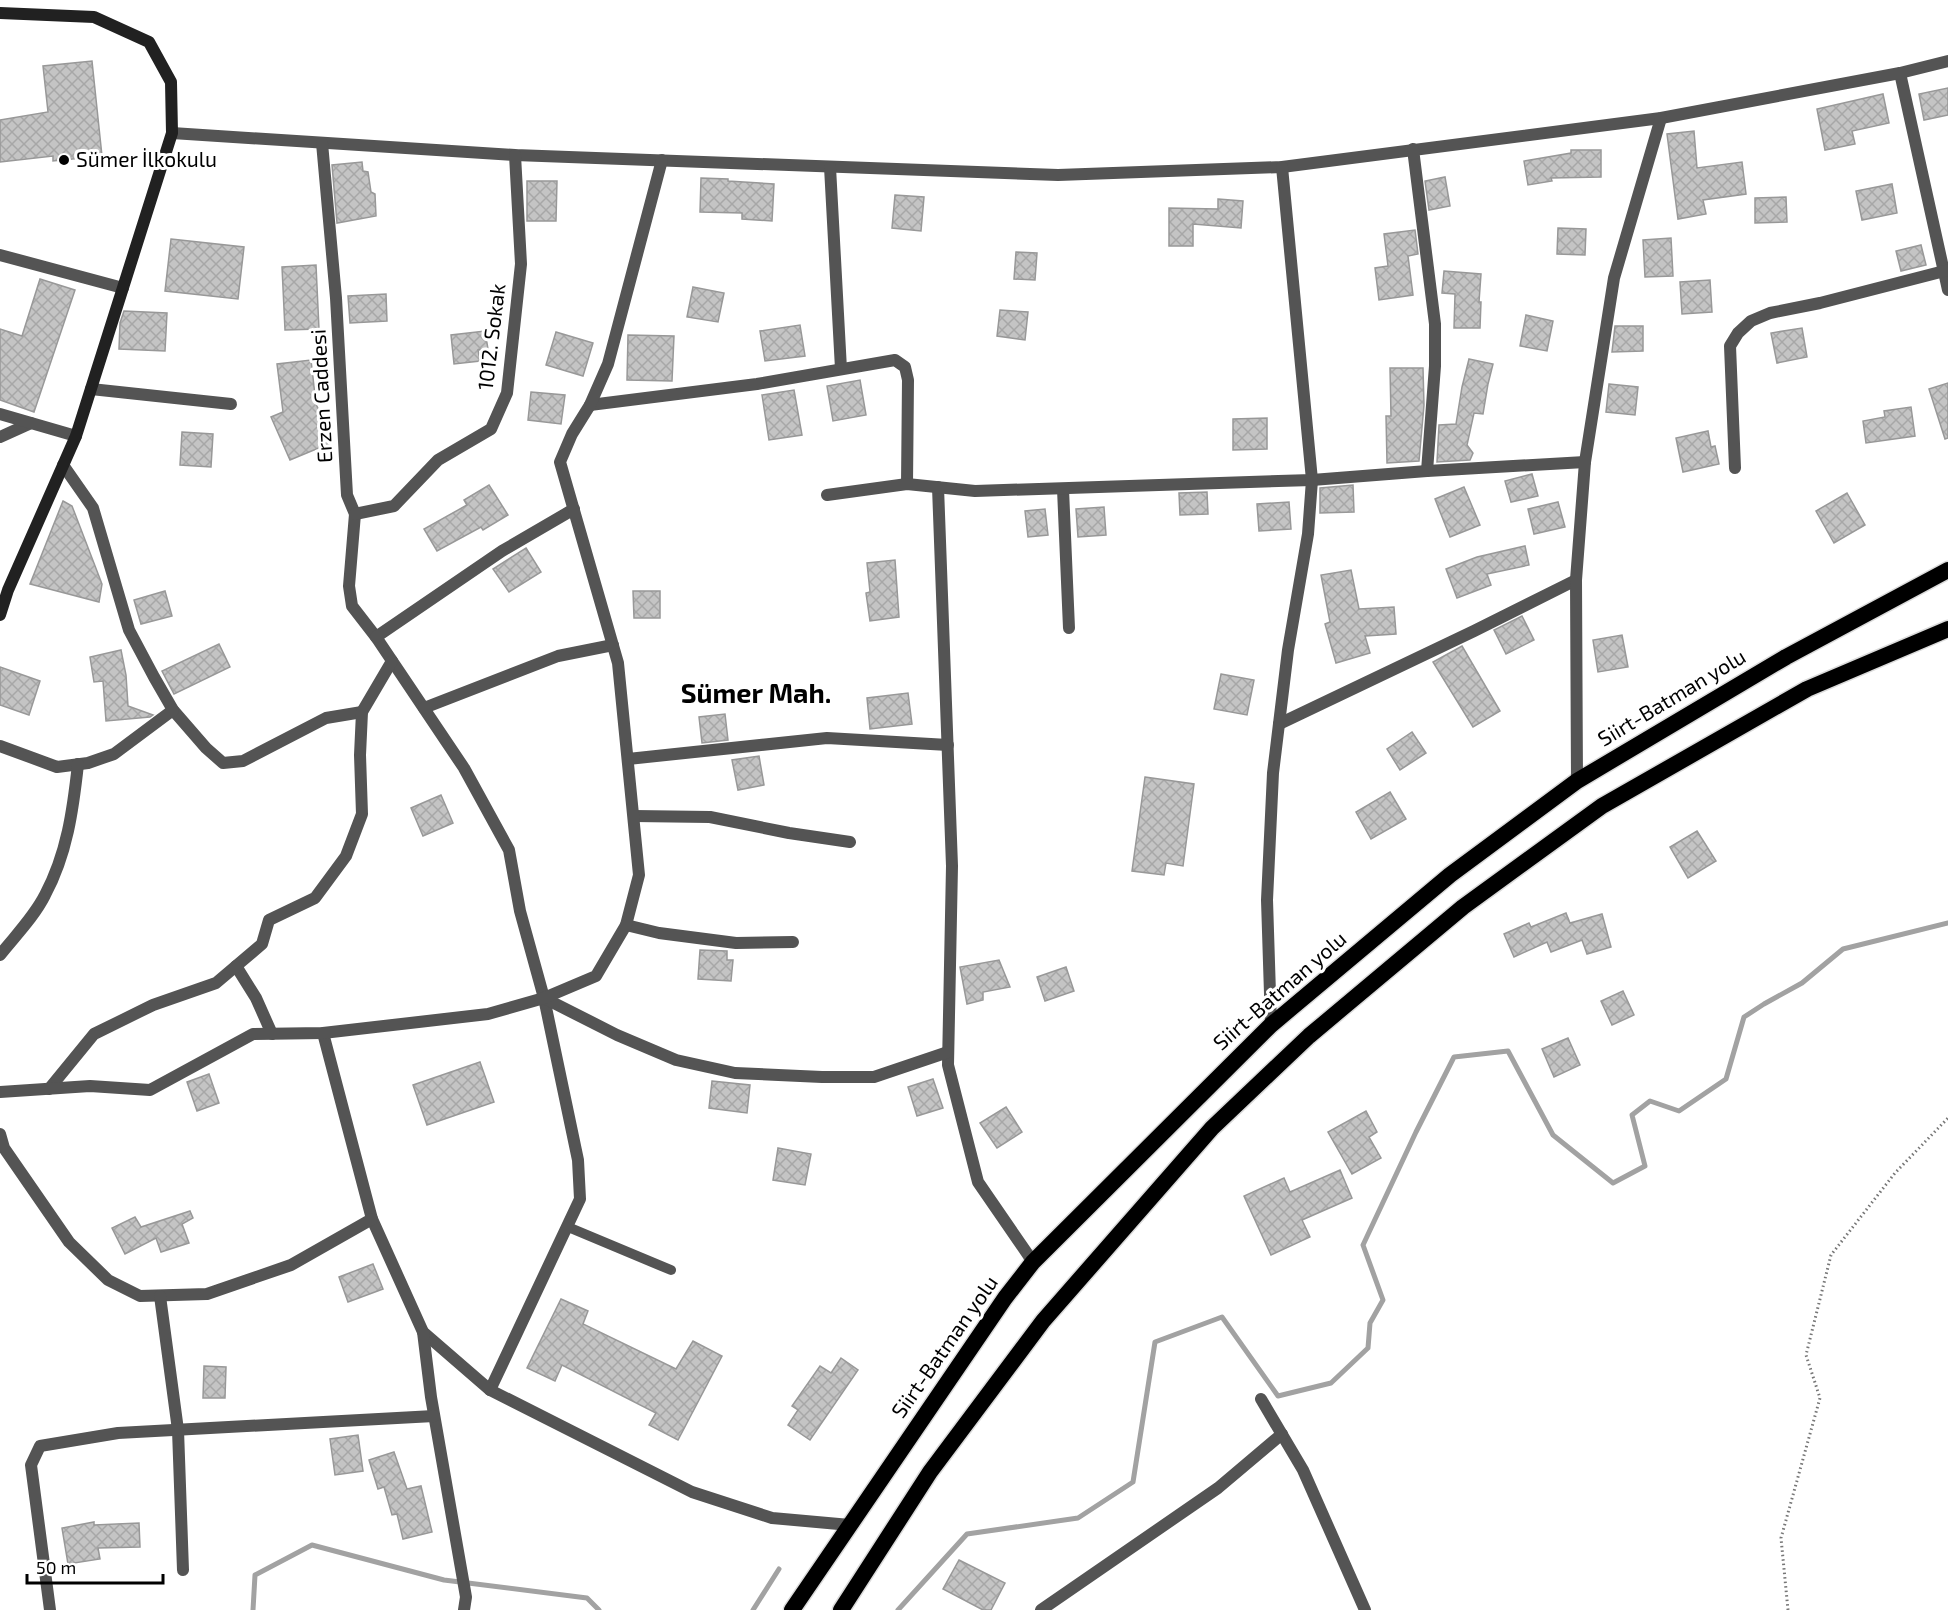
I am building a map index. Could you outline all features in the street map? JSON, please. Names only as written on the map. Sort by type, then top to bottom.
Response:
[{"type":"highway","name":"Siirt-Batman yolu","points":[[792,1610],[1005,1298],[1033,1262],[1271,1025],[1450,875],[1577,781],[1786,657],[1948,570]]},
{"type":"highway","points":[[841,1610],[930,1472],[1043,1321],[1212,1128],[1309,1036],[1463,907],[1602,806],[1807,689],[1948,629]]},
{"type":"main road","points":[[0,13],[93,16],[149,42],[171,82],[172,133],[76,436],[4,589],[0,615]]},
{"type":"street","points":[[172,133],[515,155],[1058,175],[1282,167],[1661,118],[1900,73],[1948,61]]},
{"type":"street","points":[[1900,73],[1946,271],[1948,290]]},
{"type":"street","points":[[1577,781],[1576,580],[1585,462],[1614,278],[1661,118]]},
{"type":"street","name":"Erzen Caddesi","points":[[322,143],[336,298],[347,495],[355,514],[349,586],[352,606],[376,637],[464,768],[509,850],[520,911],[543,998],[578,1160],[580,1199],[490,1390]]},
{"type":"street","points":[[1413,149],[1435,324],[1435,366],[1427,471]]},
{"type":"street","name":"1012. Sokak","points":[[355,514],[394,506],[438,460],[491,429],[507,393],[521,264],[515,155]]},
{"type":"street","points":[[0,1092],[90,1086],[150,1090],[253,1034],[323,1033],[488,1014],[543,998],[596,975],[626,925],[639,875],[618,663],[560,462],[609,364],[662,160]]},
{"type":"street","points":[[830,167],[841,369]]},
{"type":"street","points":[[1271,1025],[1267,900],[1273,773],[1288,650],[1308,534],[1312,480],[1282,167]]},
{"type":"street","points":[[0,255],[123,288]]},
{"type":"street","points":[[1735,468],[1730,346],[1738,333],[1751,321],[1770,313],[1820,303],[1946,271]]},
{"type":"street","points":[[590,405],[757,384],[895,360],[904,368],[908,380],[907,484]]},
{"type":"street","points":[[91,389],[231,404]]},
{"type":"street","points":[[0,414],[76,436]]},
{"type":"street","points":[[0,436],[31,423]]},
{"type":"street","points":[[827,495],[907,484],[975,492],[1312,480],[1585,462]]},
{"type":"street","points":[[63,465],[93,508],[129,630],[173,710],[206,748],[224,763],[243,761],[326,718],[363,712]]},
{"type":"street","points":[[938,487],[952,866],[948,1065],[978,1182],[1033,1262]]},
{"type":"street","points":[[1063,489],[1069,628]]},
{"type":"street","points":[[376,637],[502,551],[574,509]]},
{"type":"street","points":[[1279,724],[1576,580]]},
{"type":"street","points":[[424,708],[558,656],[613,645]]},
{"type":"street","points":[[49,1089],[94,1034],[153,1005],[216,983],[262,944],[269,920],[315,898],[346,856],[362,814],[360,755],[363,712],[392,662]]},
{"type":"street","points":[[0,746],[57,767],[88,764],[114,754],[173,710]]},
{"type":"street","points":[[628,759],[828,738],[948,745]]},
{"type":"street","points":[[0,955],[45,896],[63,856],[74,807],[78,764]]},
{"type":"street","points":[[634,816],[710,817],[789,833],[850,842]]},
{"type":"street","points":[[626,925],[659,933],[736,943],[793,942]]},
{"type":"street","points":[[236,966],[256,998],[272,1034]]},
{"type":"street","points":[[543,998],[617,1035],[676,1060],[735,1073],[874,1077],[948,1052]]},
{"type":"street","points":[[323,1033],[372,1219],[423,1332],[434,1416],[466,1597],[464,1610]]},
{"type":"street","points":[[0,1134],[4,1148],[69,1242],[108,1280],[140,1296],[207,1294],[291,1265],[372,1219]]},
{"type":"street","points":[[160,1296],[177,1430],[183,1569]]},
{"type":"street","points":[[423,1332],[490,1390],[692,1492],[772,1518],[850,1525]]},
{"type":"street","points":[[1261,1399],[1303,1470],[1365,1610]]},
{"type":"street","points":[[51,1610],[31,1465],[40,1446],[118,1433],[434,1416]]},
{"type":"street","points":[[1041,1610],[1218,1488],[1282,1434]]},
{"type":"lane","points":[[568,1227],[671,1270]]},
{"type":"path","points":[[1788,1610],[1781,1538],[1820,1398],[1806,1355],[1831,1255],[1895,1173],[1948,1118]]},
{"type":"building","points":[[92,61],[102,156],[53,161],[53,156],[0,162],[0,120],[48,112],[43,66]]},
{"type":"building","points":[[1948,88],[1948,115],[1924,120],[1919,94]]},
{"type":"building","points":[[1883,94],[1889,123],[1852,131],[1855,144],[1825,150],[1817,109]]},
{"type":"building","points":[[1694,131],[1697,168],[1742,162],[1746,194],[1703,200],[1706,214],[1678,219],[1667,134]]},
{"type":"building","points":[[1571,150],[1601,150],[1601,177],[1551,178],[1552,181],[1528,185],[1524,161],[1571,153]]},
{"type":"building","points":[[362,162],[363,171],[368,172],[371,192],[375,194],[376,216],[337,223],[332,165]]},
{"type":"building","points":[[1445,177],[1450,206],[1429,210],[1425,181]]},
{"type":"building","points":[[701,178],[774,184],[772,221],[742,219],[742,213],[700,212]]},
{"type":"building","points":[[527,181],[557,181],[556,221],[527,221]]},
{"type":"building","points":[[1892,184],[1897,213],[1862,220],[1856,191]]},
{"type":"building","points":[[895,195],[924,197],[921,231],[892,228]]},
{"type":"building","points":[[1786,197],[1787,222],[1755,223],[1755,198]]},
{"type":"building","points":[[1218,199],[1243,201],[1241,228],[1193,224],[1193,246],[1169,246],[1169,208],[1218,209]]},
{"type":"building","points":[[1558,228],[1586,229],[1585,255],[1557,254]]},
{"type":"building","points":[[1415,230],[1418,254],[1408,256],[1413,295],[1379,300],[1375,268],[1388,266],[1384,234]]},
{"type":"building","points":[[1671,238],[1673,276],[1645,277],[1643,240]]},
{"type":"building","points":[[171,239],[244,247],[238,299],[165,291]]},
{"type":"building","points":[[1921,245],[1926,265],[1901,271],[1896,251]]},
{"type":"building","points":[[1016,252],[1037,253],[1035,280],[1014,279]]},
{"type":"building","points":[[316,265],[319,329],[285,330],[282,267]]},
{"type":"building","points":[[1444,271],[1481,274],[1480,328],[1454,328],[1455,294],[1442,293]]},
{"type":"building","points":[[40,279],[75,290],[34,412],[0,400],[0,329],[22,336]]},
{"type":"building","points":[[1710,280],[1712,312],[1682,314],[1680,282]]},
{"type":"building","points":[[693,287],[724,293],[718,322],[687,317]]},
{"type":"building","points":[[386,294],[387,321],[350,323],[348,296]]},
{"type":"building","points":[[1000,310],[1028,312],[1025,340],[997,336]]},
{"type":"building","points":[[124,311],[167,313],[165,351],[119,349],[120,323]]},
{"type":"building","points":[[1526,315],[1553,321],[1547,351],[1520,346]]},
{"type":"building","points":[[800,325],[805,356],[765,361],[760,331]]},
{"type":"building","points":[[1615,326],[1643,326],[1643,351],[1612,352]]},
{"type":"building","points":[[1802,328],[1807,357],[1777,363],[1771,333]]},
{"type":"building","points":[[485,331],[488,349],[478,350],[480,361],[454,364],[451,335]]},
{"type":"building","points":[[556,332],[593,343],[583,376],[546,365]]},
{"type":"building","points":[[628,335],[674,336],[672,381],[627,380]]},
{"type":"building","points":[[1469,359],[1493,364],[1483,414],[1474,413],[1467,445],[1473,453],[1470,460],[1437,462],[1439,425],[1456,424]]},
{"type":"building","points":[[311,360],[316,404],[333,442],[290,460],[271,417],[283,412],[277,364]]},
{"type":"building","points":[[1390,368],[1423,368],[1424,405],[1419,461],[1387,463],[1386,416],[1391,416]]},
{"type":"building","points":[[860,380],[866,415],[833,421],[827,386]]},
{"type":"building","points":[[1948,383],[1948,438],[1945,439],[1929,389]]},
{"type":"building","points":[[1609,384],[1638,387],[1635,415],[1606,412]]},
{"type":"building","points":[[794,390],[802,435],[769,440],[762,395]]},
{"type":"building","points":[[531,392],[565,395],[561,424],[528,420]]},
{"type":"building","points":[[1911,407],[1915,436],[1866,443],[1863,421],[1885,417],[1884,411]]},
{"type":"building","points":[[1267,418],[1267,449],[1233,450],[1233,419]]},
{"type":"building","points":[[1708,431],[1711,447],[1715,446],[1719,464],[1683,472],[1676,438]]},
{"type":"building","points":[[182,432],[213,434],[211,467],[180,465]]},
{"type":"building","points":[[1532,474],[1538,496],[1511,502],[1505,481]]},
{"type":"building","points":[[489,485],[508,515],[483,530],[481,527],[437,551],[424,529],[467,505],[464,500]]},
{"type":"building","points":[[1353,485],[1354,512],[1320,513],[1320,488]]},
{"type":"building","points":[[1464,487],[1480,525],[1450,537],[1435,499]]},
{"type":"building","points":[[1207,492],[1208,514],[1180,515],[1179,493]]},
{"type":"building","points":[[1847,493],[1865,525],[1834,543],[1816,511]]},
{"type":"building","points":[[63,501],[72,506],[102,584],[99,602],[30,584]]},
{"type":"building","points":[[1289,502],[1291,529],[1259,531],[1257,504]]},
{"type":"building","points":[[1558,502],[1565,527],[1534,534],[1528,509]]},
{"type":"building","points":[[1104,507],[1106,535],[1078,537],[1076,509]]},
{"type":"building","points":[[1045,509],[1048,535],[1028,537],[1025,511]]},
{"type":"building","points":[[1525,546],[1529,565],[1487,574],[1491,585],[1457,598],[1446,569],[1477,557]]},
{"type":"building","points":[[526,548],[541,572],[509,592],[493,569]]},
{"type":"building","points":[[895,560],[899,617],[870,621],[866,593],[870,592],[867,563]]},
{"type":"building","points":[[1351,570],[1359,609],[1394,607],[1396,634],[1365,636],[1370,653],[1336,663],[1325,624],[1330,622],[1321,575]]},
{"type":"building","points":[[165,591],[172,616],[141,624],[134,600]]},
{"type":"building","points":[[633,591],[660,591],[660,618],[634,618]]},
{"type":"building","points":[[1522,616],[1534,640],[1506,654],[1494,630]]},
{"type":"building","points":[[1622,635],[1628,667],[1598,672],[1593,640]]},
{"type":"building","points":[[219,644],[230,667],[174,694],[162,671]]},
{"type":"building","points":[[1462,646],[1500,711],[1473,727],[1433,662]]},
{"type":"building","points":[[121,650],[126,675],[128,706],[153,715],[150,717],[106,721],[103,681],[94,682],[90,657]]},
{"type":"building","points":[[0,667],[40,681],[29,715],[0,705]]},
{"type":"building","points":[[1221,674],[1254,680],[1247,715],[1214,709]]},
{"type":"building","points":[[908,693],[912,724],[870,729],[867,698]]},
{"type":"building","points":[[725,714],[728,740],[702,743],[699,717]]},
{"type":"building","points":[[1412,732],[1426,753],[1400,770],[1387,749]]},
{"type":"building","points":[[759,756],[764,785],[738,790],[732,760]]},
{"type":"building","points":[[1145,777],[1194,784],[1183,866],[1166,863],[1164,875],[1132,871]]},
{"type":"building","points":[[1390,792],[1406,819],[1371,839],[1356,812]]},
{"type":"building","points":[[441,795],[453,823],[423,836],[411,808]]},
{"type":"building","points":[[1697,831],[1716,861],[1688,878],[1670,847]]},
{"type":"building","points":[[1566,913],[1570,923],[1602,914],[1611,947],[1587,954],[1582,940],[1551,952],[1547,942],[1514,957],[1504,934],[1529,923],[1531,927]]},
{"type":"building","points":[[700,950],[727,951],[727,960],[733,960],[731,981],[698,979]]},
{"type":"building","points":[[999,960],[1010,987],[983,992],[983,1000],[967,1004],[960,967]]},
{"type":"building","points":[[1066,967],[1074,991],[1045,1001],[1037,977]]},
{"type":"building","points":[[1623,991],[1634,1015],[1612,1025],[1601,1001]]},
{"type":"building","points":[[1568,1038],[1580,1065],[1554,1077],[1542,1049]]},
{"type":"building","points":[[480,1062],[494,1102],[427,1125],[413,1085]]},
{"type":"building","points":[[209,1074],[219,1103],[197,1111],[187,1082]]},
{"type":"building","points":[[933,1079],[943,1108],[917,1116],[908,1087]]},
{"type":"building","points":[[712,1081],[750,1085],[747,1113],[709,1108]]},
{"type":"building","points":[[1006,1107],[1022,1132],[997,1148],[980,1123]]},
{"type":"building","points":[[1366,1111],[1377,1132],[1369,1137],[1381,1158],[1352,1174],[1328,1132]]},
{"type":"building","points":[[778,1148],[811,1154],[805,1185],[773,1180]]},
{"type":"building","points":[[1340,1170],[1352,1198],[1302,1220],[1310,1237],[1271,1255],[1244,1196],[1284,1178],[1290,1192]]},
{"type":"building","points":[[190,1211],[193,1218],[182,1224],[189,1243],[161,1252],[156,1238],[125,1254],[112,1228],[135,1217],[141,1227]]},
{"type":"building","points":[[373,1264],[383,1289],[348,1302],[339,1277]]},
{"type":"building","points":[[561,1299],[588,1311],[583,1324],[676,1369],[693,1341],[722,1356],[678,1440],[649,1425],[656,1413],[562,1365],[555,1381],[527,1368]]},
{"type":"building","points":[[841,1358],[858,1370],[810,1440],[788,1425],[798,1410],[792,1406],[820,1366],[831,1373]]},
{"type":"building","points":[[204,1366],[226,1367],[225,1398],[203,1398]]},
{"type":"building","points":[[358,1435],[363,1471],[335,1475],[330,1439]]},
{"type":"building","points":[[394,1452],[407,1489],[421,1486],[432,1532],[403,1539],[397,1514],[392,1515],[384,1487],[378,1489],[369,1460]]},
{"type":"building","points":[[94,1522],[94,1525],[139,1523],[140,1547],[98,1548],[100,1559],[68,1564],[62,1528]]},
{"type":"building","points":[[959,1560],[1005,1583],[991,1610],[983,1610],[943,1589]]},
{"type":"waterway","points":[[898,1610],[967,1534],[1078,1518],[1133,1482],[1155,1342],[1222,1317],[1278,1396],[1331,1383],[1368,1348],[1370,1323],[1383,1300],[1363,1245],[1454,1057],[1508,1051],[1553,1135],[1613,1183],[1645,1166],[1632,1115],[1650,1101],[1679,1111],[1726,1079],[1744,1017],[1802,983],[1843,949],[1948,923]]},
{"type":"waterway","points":[[253,1610],[255,1575],[312,1545],[444,1580],[587,1598],[599,1610]]},
{"type":"waterway","points":[[753,1610],[779,1569]]},
{"type":"place","name":"Sümer İlkokulu","points":[[64,160]]},
{"type":"district","name":"Sümer Mah.","points":[[756,694]]}]
